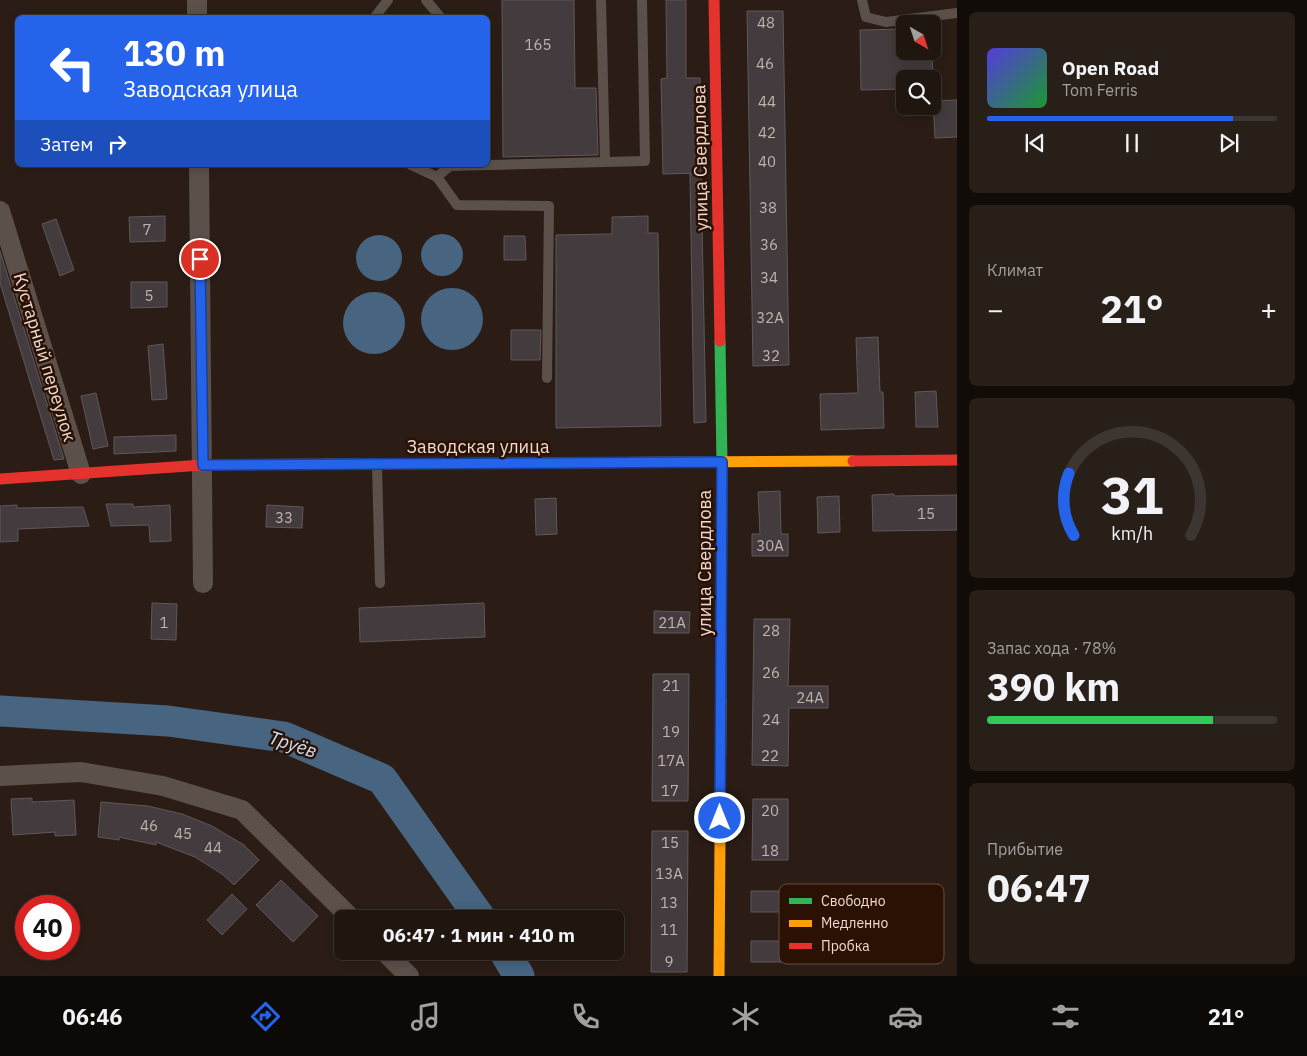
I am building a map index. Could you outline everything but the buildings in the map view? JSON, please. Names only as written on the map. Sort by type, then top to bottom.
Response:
[{"type":"street","points":[[197,0],[197,15]]},
{"type":"street","name":"улица Свердлова","points":[[714,0],[722,462],[719,976]]},
{"type":"street","points":[[199,167],[204,583]]},
{"type":"street","name":"Кустарный переулок","points":[[0,211],[81,474]]},
{"type":"street","name":"Заводская улица","points":[[0,479],[203,465],[957,460]]},
{"type":"street","points":[[0,776],[81,772],[164,786],[242,810],[343,910]]},
{"type":"street","points":[[393,960],[409,976]]},
{"type":"lane","points":[[376,15],[388,0]]},
{"type":"lane","points":[[426,0],[438,15]]},
{"type":"lane","points":[[601,0],[605,162]]},
{"type":"lane","points":[[490,165],[645,161],[642,0]]},
{"type":"lane","points":[[862,0],[866,17],[886,22],[957,13]]},
{"type":"lane","points":[[415,167],[437,177],[457,205],[549,206],[547,378]]},
{"type":"lane","points":[[437,177],[449,167]]},
{"type":"lane","points":[[377,464],[380,582]]},
{"type":"water","points":[[446,234],[454,237],[460,243],[463,255],[460,267],[454,273],[438,276],[430,273],[424,267],[421,251],[424,243],[430,237]]},
{"type":"water","points":[[379,235],[392,239],[398,245],[402,258],[398,271],[392,277],[379,281],[366,277],[360,271],[356,258],[360,245],[366,239]]},
{"type":"water","points":[[452,288],[464,290],[474,297],[481,307],[483,319],[481,331],[474,341],[464,348],[452,350],[440,348],[430,341],[423,331],[421,319],[423,307],[430,297],[440,290]]},
{"type":"water","points":[[374,292],[391,297],[396,301],[400,306],[405,323],[400,340],[396,345],[391,349],[374,354],[357,349],[352,345],[348,340],[343,323],[348,306],[352,301],[357,297]]},
{"type":"waterway","name":"Труёв","points":[[0,711],[168,721],[284,737],[382,779],[475,910]]},
{"type":"waterway","name":"Труёв","points":[[509,960],[519,976]]},
{"type":"traffic: fast","points":[[720,341],[722,463],[721,701]]},
{"type":"traffic: fast","points":[[326,464],[548,463]]},
{"type":"traffic: slow","points":[[548,463],[853,461]]},
{"type":"traffic: slow","points":[[719,976],[721,701]]},
{"type":"traffic: jam","points":[[714,0],[720,341]]},
{"type":"traffic: jam","points":[[853,461],[957,460]]},
{"type":"traffic: jam","points":[[0,479],[203,465],[326,464]]},
{"type":"route","points":[[200,259],[203,465],[722,462],[720,818]]}]
